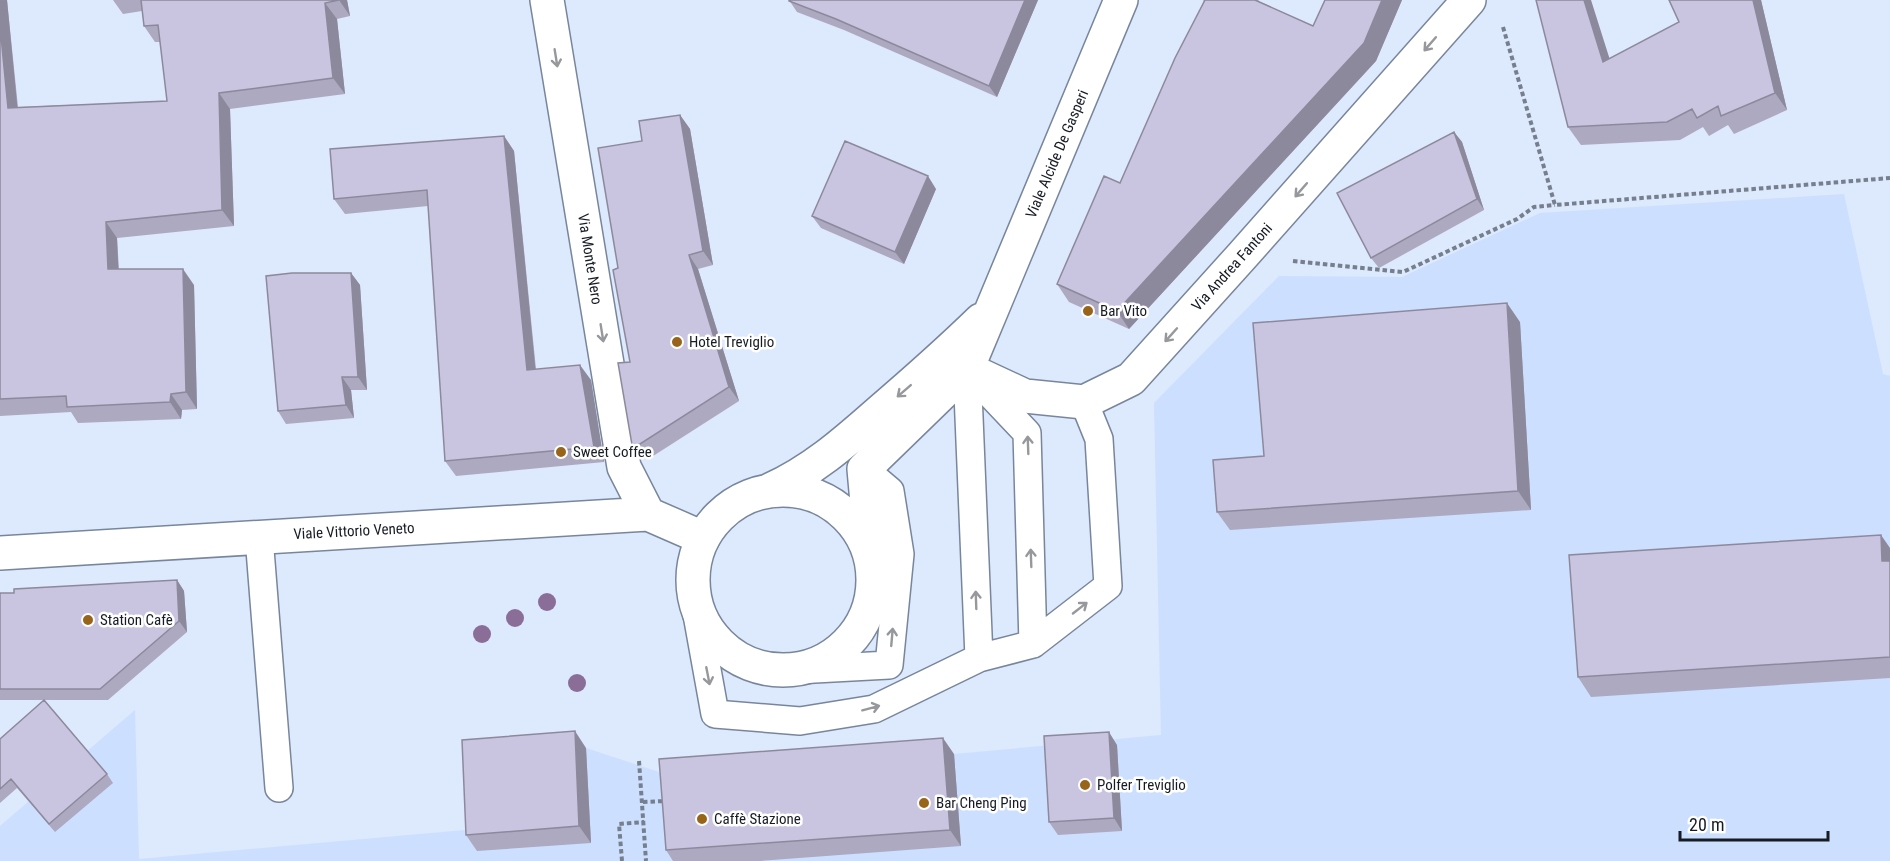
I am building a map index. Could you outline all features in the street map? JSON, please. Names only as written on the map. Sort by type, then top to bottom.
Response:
[{"type":"street","name":"Via Monte Nero","points":[[547,0],[624,467],[648,514]]},
{"type":"street","name":"Viale Alcide De Gasperi","points":[[864,469],[953,365],[993,309],[1121,0]]},
{"type":"street","name":"Via Andrea Fantoni","points":[[1083,402],[1131,379],[1468,0]]},
{"type":"street","name":"Viale Alcide De Gasperi","points":[[768,491],[794,479],[828,457],[953,365]]},
{"type":"street","points":[[953,365],[1025,396],[1083,402]]},
{"type":"street","points":[[864,469],[873,569],[874,585],[868,613],[853,638],[831,657],[808,668],[796,670],[759,668],[736,658],[717,642],[702,621],[694,598],[694,561],[703,538],[720,515],[730,507],[768,491],[807,493],[839,509],[862,535],[873,569]]},
{"type":"street","name":"Viale Vittorio Veneto","points":[[0,553],[648,514],[703,538]]},
{"type":"lane","points":[[953,365],[1027,433],[1034,644]]},
{"type":"lane","points":[[953,365],[979,658]]},
{"type":"lane","points":[[694,598],[715,714],[800,721],[874,709],[979,658],[1034,644],[1108,586],[1099,439],[1083,402]]},
{"type":"lane","points":[[796,670],[889,665],[900,554],[890,491],[864,469]]},
{"type":"lane","points":[[259,537],[279,788]]},
{"type":"path","points":[[1502,23],[1555,205]]},
{"type":"path","points":[[1242,256],[1403,272],[1517,219],[1534,207],[1890,178]]},
{"type":"path","points":[[639,761],[646,861]]},
{"type":"path","points":[[643,802],[672,801]]},
{"type":"path","points":[[622,861],[619,824],[644,822]]},
{"type":"shaded area","points":[[1844,194],[1883,374],[1890,376],[1890,861],[0,861],[0,826],[135,710],[139,859],[476,829],[474,756],[586,748],[671,776],[1161,735],[1154,403],[1279,276],[1402,277],[1540,213]]},
{"type":"building","points":[[141,0],[339,0],[325,3],[333,78],[219,93],[222,210],[106,222],[108,269],[183,269],[186,392],[171,394],[170,402],[67,407],[66,396],[0,399],[0,26],[8,108],[167,101],[158,25],[144,26]]},
{"type":"building","points":[[789,0],[1025,0],[989,86]]},
{"type":"building","points":[[1205,0],[1255,0],[1313,26],[1325,0],[1382,0],[1364,43],[1117,311],[1057,284],[1104,176],[1120,183],[1175,58]]},
{"type":"building","points":[[1536,0],[1584,0],[1603,62],[1679,22],[1669,0],[1753,0],[1775,93],[1721,116],[1718,106],[1697,118],[1692,109],[1667,122],[1568,127]]},
{"type":"building","points":[[680,115],[703,251],[689,255],[729,387],[640,444],[632,445],[618,363],[630,362],[613,270],[618,268],[598,148],[642,141],[639,121]]},
{"type":"building","points":[[1454,132],[1477,199],[1371,258],[1337,193]]},
{"type":"building","points":[[504,136],[527,370],[580,365],[594,447],[445,461],[427,190],[334,199],[330,149]]},
{"type":"building","points":[[845,141],[928,176],[895,252],[812,216]]},
{"type":"building","points":[[292,273],[351,273],[358,377],[342,377],[346,405],[278,411],[266,276]]},
{"type":"building","points":[[1507,303],[1518,491],[1217,512],[1213,460],[1264,456],[1253,323]]},
{"type":"building","points":[[1881,535],[1882,561],[1890,561],[1890,657],[1578,677],[1569,555]]},
{"type":"building","points":[[177,580],[179,621],[100,689],[0,689],[0,593],[14,593],[14,589]]},
{"type":"building","points":[[44,700],[107,774],[49,824],[11,779],[0,789],[0,739]]},
{"type":"building","points":[[575,731],[579,826],[466,835],[462,740]]},
{"type":"building","points":[[1109,732],[1114,818],[1049,822],[1044,736]]},
{"type":"building","points":[[943,738],[950,830],[666,850],[659,759]]},
{"type":"place","name":"Bar Vito","points":[[1088,311]]},
{"type":"place","name":"Hotel Treviglio","points":[[677,342]]},
{"type":"place","name":"Sweet Coffee","points":[[561,452]]},
{"type":"place","name":"Station Cafè","points":[[88,620]]},
{"type":"place","name":"Polfer Treviglio","points":[[1085,785]]},
{"type":"place","name":"Bar Cheng Ping","points":[[924,803]]},
{"type":"place","name":"Caffè Stazione","points":[[702,819]]}]
